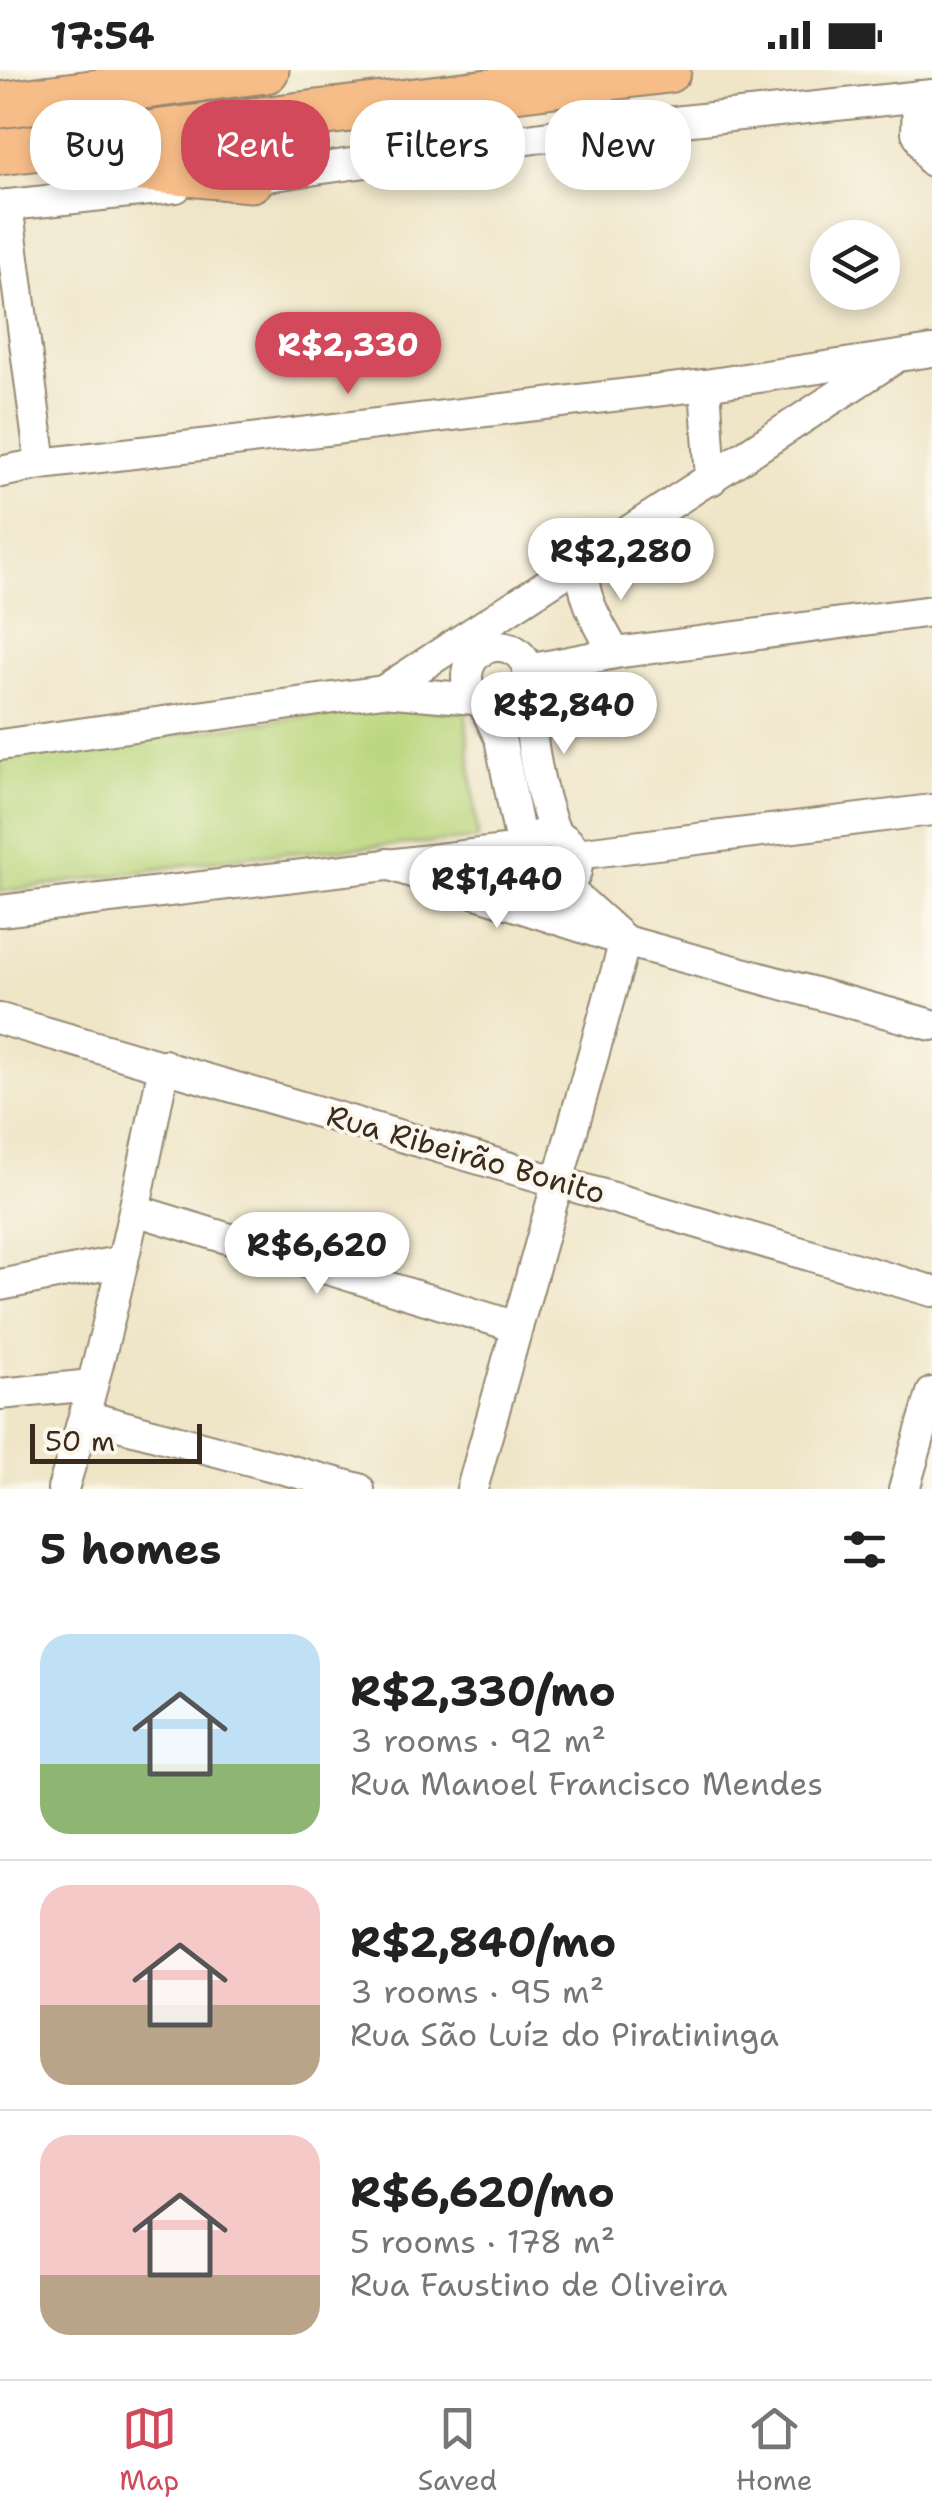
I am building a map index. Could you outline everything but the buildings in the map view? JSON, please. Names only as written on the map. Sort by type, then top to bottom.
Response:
[{"type":"highway","points":[[0,105],[266,70]]},
{"type":"highway","points":[[0,154],[668,70]]},
{"type":"highway","points":[[0,154],[181,171]]},
{"type":"street","points":[[330,167],[578,132],[925,96],[917,132],[932,161]]},
{"type":"street","points":[[41,464],[3,205],[181,186]]},
{"type":"street","points":[[0,472],[704,385],[932,351]]},
{"type":"street","points":[[383,691],[899,356]]},
{"type":"street","points":[[704,385],[710,480]]},
{"type":"street","points":[[582,564],[582,588],[615,653]]},
{"type":"street","points":[[0,745],[383,691],[480,702],[494,708],[513,705],[528,680],[615,653],[932,611]]},
{"type":"street","points":[[498,646],[517,652],[528,680],[532,749],[541,797],[576,872],[565,887],[548,892],[529,886],[519,868],[522,849],[500,738],[470,690],[468,670],[472,660],[498,646]]},
{"type":"street","points":[[0,911],[522,849],[536,836],[566,844],[932,810]]},
{"type":"street","points":[[387,864],[626,940],[932,1025]]},
{"type":"street","points":[[565,887],[626,940]]},
{"type":"street","points":[[472,1489],[626,940]]},
{"type":"street","name":"Rua Ribeirão Bonito","points":[[0,1019],[932,1291]]},
{"type":"street","points":[[63,1489],[123,1261],[164,1065]]},
{"type":"street","points":[[135,1210],[517,1327]]},
{"type":"street","points":[[0,1285],[123,1261]]},
{"type":"street","points":[[0,1394],[92,1384]]},
{"type":"street","points":[[904,1489],[932,1393]]},
{"type":"street","points":[[85,1416],[358,1489]]},
{"type":"green space","points":[[355,710],[465,711],[478,839],[247,856],[0,892],[0,757]]}]
